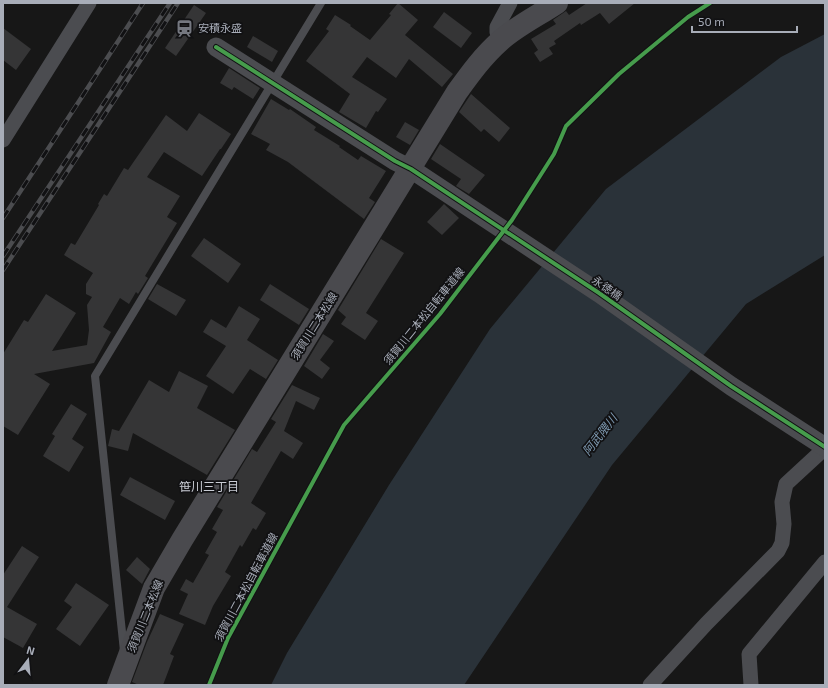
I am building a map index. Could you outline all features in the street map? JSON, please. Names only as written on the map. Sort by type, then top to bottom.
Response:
[{"type":"main road","name":"須賀川二本松線","points":[[118,685],[154,588],[457,92],[485,56],[500,41],[512,31],[557,3]]},
{"type":"street","points":[[3,140],[90,3]]},
{"type":"street","points":[[500,41],[496,32],[507,4]]},
{"type":"street","name":"永徳橋","points":[[216,47],[395,161],[411,169],[599,293],[731,386],[825,447]]},
{"type":"street","points":[[650,685],[706,624],[778,551],[782,543],[784,524],[782,502],[786,484],[825,447]]},
{"type":"street","points":[[751,685],[749,654],[825,562]]},
{"type":"lane","points":[[125,663],[95,376],[321,3]]},
{"type":"water","name":"阿武隈川","points":[[825,34],[825,255],[746,304],[612,465],[464,685],[271,685],[287,653],[389,485],[490,329],[606,189],[781,57]]},
{"type":"building","points":[[398,3],[418,20],[405,35],[453,74],[442,87],[409,59],[396,78],[367,57],[352,77],[387,99],[378,112],[376,111],[366,128],[339,112],[350,94],[306,61],[329,31],[326,29],[335,15],[370,40],[391,15],[389,14]]},
{"type":"building","points":[[587,3],[635,3],[609,24],[600,13],[581,25],[580,23],[554,41],[556,44],[549,48],[553,54],[540,62],[534,53],[538,50],[531,39],[556,24],[553,20],[566,11],[569,15]]},
{"type":"building","points":[[194,5],[206,13],[176,56],[165,48]]},
{"type":"building","points":[[444,12],[472,33],[461,48],[433,27]]},
{"type":"building","points":[[3,28],[31,49],[16,70],[3,60]]},
{"type":"building","points":[[253,36],[278,51],[272,62],[247,47]]},
{"type":"building","points":[[229,68],[260,88],[253,99],[234,87],[232,90],[220,83]]},
{"type":"building","points":[[471,94],[510,128],[499,142],[484,129],[481,132],[459,112]]},
{"type":"building","points":[[271,99],[289,110],[290,109],[316,127],[314,130],[340,146],[339,147],[358,160],[361,156],[386,171],[369,198],[375,202],[364,219],[288,162],[266,150],[270,144],[251,134]]},
{"type":"building","points":[[199,113],[231,134],[202,176],[164,152],[147,177],[180,196],[167,217],[177,223],[145,276],[148,278],[138,294],[136,292],[129,304],[120,298],[103,327],[111,332],[94,363],[34,374],[50,384],[18,435],[3,426],[3,354],[24,320],[28,322],[46,294],[76,313],[52,351],[87,345],[89,330],[87,305],[92,297],[86,294],[86,284],[93,273],[64,255],[71,243],[75,245],[104,194],[107,196],[124,168],[128,170],[166,115],[187,131]]},
{"type":"building","points":[[405,122],[419,130],[410,145],[396,137]]},
{"type":"building","points":[[440,144],[485,175],[469,194],[456,186],[461,179],[431,159]]},
{"type":"building","points":[[444,204],[459,218],[442,235],[427,222]]},
{"type":"building","points":[[204,238],[241,264],[228,283],[191,256]]},
{"type":"building","points":[[381,239],[404,253],[366,313],[378,321],[365,340],[341,324],[346,317],[338,310]]},
{"type":"building","points":[[157,284],[186,300],[176,316],[148,299]]},
{"type":"building","points":[[270,284],[309,309],[299,325],[260,300]]},
{"type":"building","points":[[239,306],[260,319],[247,340],[278,360],[266,379],[250,369],[233,394],[206,376],[226,346],[203,332],[211,319],[226,328]]},
{"type":"building","points":[[323,334],[334,341],[320,360],[330,368],[322,379],[304,366]]},
{"type":"building","points":[[179,371],[208,386],[197,408],[235,430],[207,475],[133,433],[128,451],[108,446],[112,429],[119,431],[149,380],[169,392]]},
{"type":"building","points":[[292,385],[320,398],[314,410],[296,401],[284,431],[303,443],[293,459],[281,451],[251,503],[266,513],[256,530],[253,528],[242,547],[240,545],[225,572],[231,576],[213,606],[205,625],[179,614],[188,594],[180,590],[186,579],[193,583],[209,555],[205,553],[217,532],[212,529],[223,510],[217,507],[252,449],[257,452],[276,422],[271,419]]},
{"type":"building","points":[[71,404],[87,414],[72,439],[84,447],[69,472],[43,456],[55,436],[52,434]]},
{"type":"building","points":[[130,477],[175,501],[165,520],[120,495]]},
{"type":"building","points":[[22,546],[39,557],[7,607],[37,624],[23,648],[3,637],[3,575]]},
{"type":"building","points":[[137,557],[150,569],[142,584],[126,570]]},
{"type":"building","points":[[76,583],[109,605],[80,646],[56,629],[72,607],[64,601]]},
{"type":"building","points":[[160,614],[184,624],[170,654],[174,656],[163,685],[139,685],[132,682],[147,642]]},
{"type":"railway","points":[[3,218],[143,3]]},
{"type":"railway","points":[[3,256],[170,3]]},
{"type":"railway","points":[[3,270],[178,3]]},
{"type":"cycle path","name":"須賀川二本松自転車道線","points":[[209,685],[228,638],[344,425],[440,314],[512,220],[554,154],[566,126],[619,74],[688,17],[710,3]]},
{"type":"cycle path","points":[[216,47],[395,161],[411,169],[599,293],[731,386],[825,447]]},
{"type":"place","name":"安積永盛","points":[[185,28]]},
{"type":"district","name":"笹川三丁目","points":[[209,487]]}]
